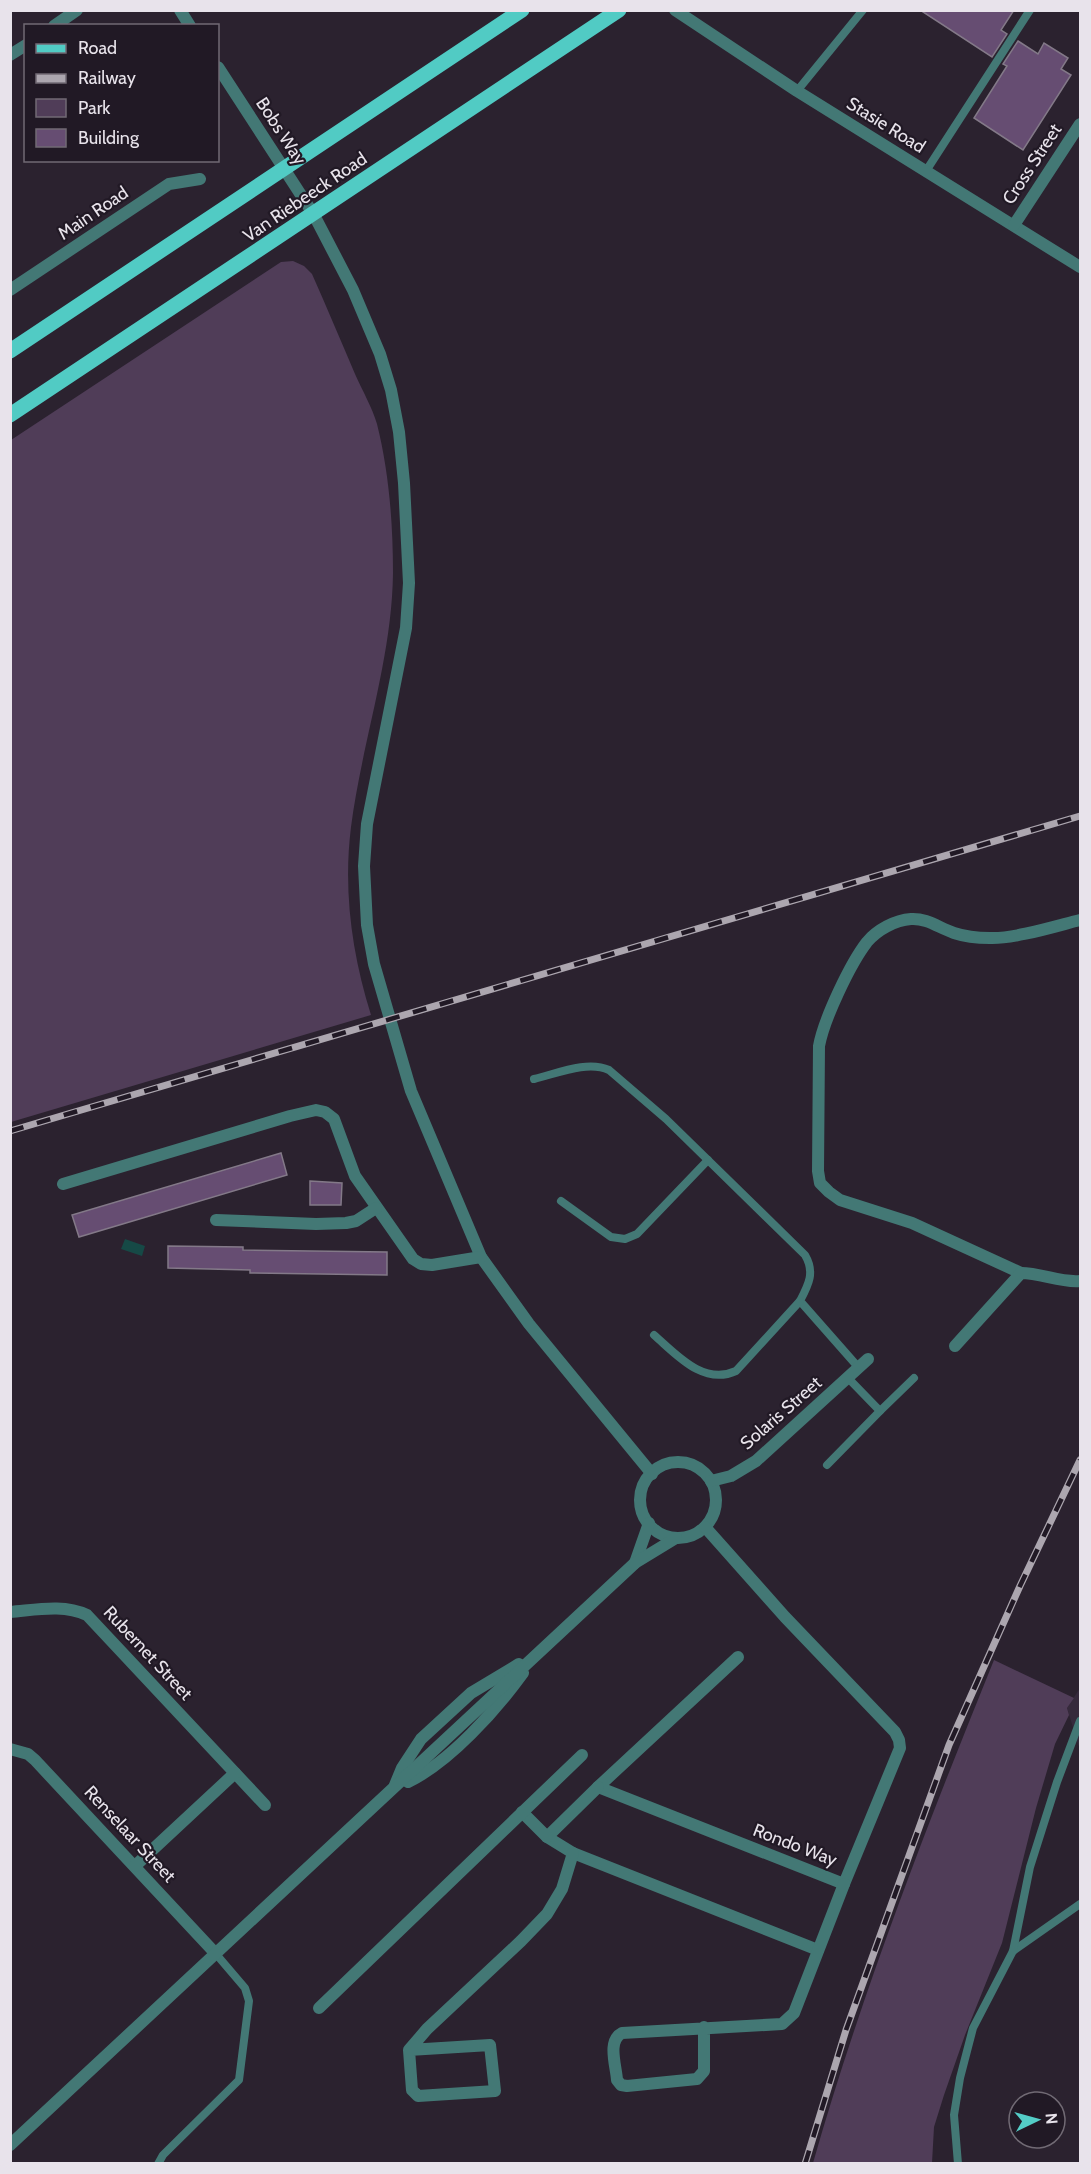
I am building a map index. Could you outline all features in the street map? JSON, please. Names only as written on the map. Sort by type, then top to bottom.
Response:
[{"type":"main road","name":"Van Riebeeck Road","points":[[10,351],[522,10]]},
{"type":"main road","name":"Van Riebeeck Road","points":[[10,415],[315,215],[619,10]]},
{"type":"street","points":[[57,24],[77,10]]},
{"type":"street","points":[[180,10],[189,24]]},
{"type":"street","name":"Stasie Road","points":[[675,10],[797,91],[1080,267]]},
{"type":"street","points":[[10,55],[24,46]]},
{"type":"street","name":"Bobs Way","points":[[219,69],[315,215],[353,290],[383,363],[399,432],[407,513],[409,583],[406,628],[368,824],[364,866],[367,925],[374,964],[411,1091],[481,1257],[529,1324],[651,1474]]},
{"type":"street","name":"Cross Street","points":[[1014,225],[1080,124]]},
{"type":"street","name":"Main Road","points":[[10,290],[169,184],[200,178]]},
{"type":"street","points":[[1080,920],[1001,938],[972,937],[954,933],[925,920],[911,919],[881,929],[867,942],[821,1033],[818,1171],[820,1183],[828,1192],[850,1204],[912,1223],[1020,1273],[1040,1274],[1071,1282],[1080,1281]]},
{"type":"street","points":[[63,1184],[316,1110],[325,1112],[334,1119],[355,1176],[413,1259],[421,1264],[432,1265],[481,1257]]},
{"type":"street","points":[[216,1220],[346,1223],[356,1221],[376,1208]]},
{"type":"street","points":[[955,1346],[1020,1273]]},
{"type":"street","name":"Solaris Street","points":[[711,1481],[731,1476],[756,1461],[863,1363]]},
{"type":"street","points":[[678,1462],[697,1467],[711,1481],[716,1500],[715,1510],[705,1527],[689,1537],[676,1538],[660,1533],[649,1523],[642,1511],[641,1501],[642,1491],[651,1474],[659,1468],[678,1462]]},
{"type":"street","points":[[635,1563],[649,1523]]},
{"type":"street","name":"Rondo Way","points":[[598,1787],[844,1884],[900,1748],[896,1732],[785,1617],[705,1527]]},
{"type":"street","points":[[10,2145],[635,1563],[676,1538]]},
{"type":"street","name":"Rubernet Street","points":[[10,1612],[60,1608],[75,1609],[87,1615],[265,1805]]},
{"type":"street","points":[[394,1789],[414,1746],[465,1698],[507,1670],[536,1656]]},
{"type":"street","points":[[547,1837],[738,1657]]},
{"type":"street","name":"Renselaar Street","points":[[10,1749],[28,1754],[35,1760],[216,1954]]},
{"type":"street","points":[[319,2008],[582,1755]]},
{"type":"street","points":[[135,1866],[235,1773]]},
{"type":"street","points":[[522,1812],[547,1837],[573,1853],[818,1950]]},
{"type":"street","points":[[410,2050],[490,2045],[495,2091],[418,2096],[412,2090],[410,2050],[427,2029],[547,1914],[562,1889],[573,1853]]},
{"type":"street","points":[[704,2027],[704,2071],[697,2079],[627,2086],[621,2085],[617,2080],[613,2042],[616,2036],[622,2033],[704,2027],[782,2024],[794,2013],[844,1884]]},
{"type":"lane","points":[[797,91],[863,10]]},
{"type":"lane","points":[[927,171],[1030,10]]},
{"type":"lane","points":[[534,1079],[593,1066],[609,1070],[666,1119],[794,1242],[811,1265],[808,1287],[800,1301],[736,1371],[727,1376],[712,1376],[692,1367],[654,1335]]},
{"type":"lane","points":[[561,1201],[611,1237],[632,1238],[708,1160]]},
{"type":"lane","points":[[800,1301],[863,1363]]},
{"type":"lane","points":[[848,1378],[880,1411]]},
{"type":"lane","points":[[827,1465],[914,1378]]},
{"type":"lane","points":[[958,2163],[954,2115],[960,2078],[973,2028],[1013,1951],[1030,1867],[1057,1782],[1080,1721]]},
{"type":"lane","points":[[1013,1951],[1080,1904]]},
{"type":"lane","points":[[158,2163],[163,2155],[239,2080],[249,2001],[245,1988],[216,1954]]},
{"type":"shaded area","points":[[125,1239],[145,1246],[142,1256],[121,1249]]},
{"type":"shaded area","points":[[1080,1688],[1080,1750],[1067,1708]]},
{"type":"green space","points":[[293,261],[304,266],[312,274],[377,424],[385,460],[391,517],[393,573],[388,637],[356,795],[348,875],[354,946],[371,1015],[11,1122],[11,440],[281,262]]},
{"type":"green space","points":[[994,1660],[1074,1698],[1067,1708],[1069,1715],[1055,1744],[1036,1808],[1002,1943],[965,2035],[934,2127],[932,2163],[813,2163],[874,1972],[944,1784]]},
{"type":"building","points":[[920,10],[1014,10],[1001,30],[1007,34],[992,57]]},
{"type":"building","points":[[1018,41],[1038,54],[1044,43],[1068,58],[1061,69],[1071,75],[1023,150],[974,118],[1007,66],[1003,64]]},
{"type":"building","points":[[281,1153],[287,1175],[79,1237],[72,1215]]},
{"type":"building","points":[[310,1181],[342,1183],[341,1205],[310,1205]]},
{"type":"building","points":[[168,1246],[243,1247],[243,1250],[387,1252],[387,1275],[250,1273],[250,1270],[168,1268]]},
{"type":"railway","points":[[10,1131],[1080,816]]},
{"type":"railway","points":[[805,2164],[846,2030],[949,1745],[1020,1586],[1080,1460]]}]
